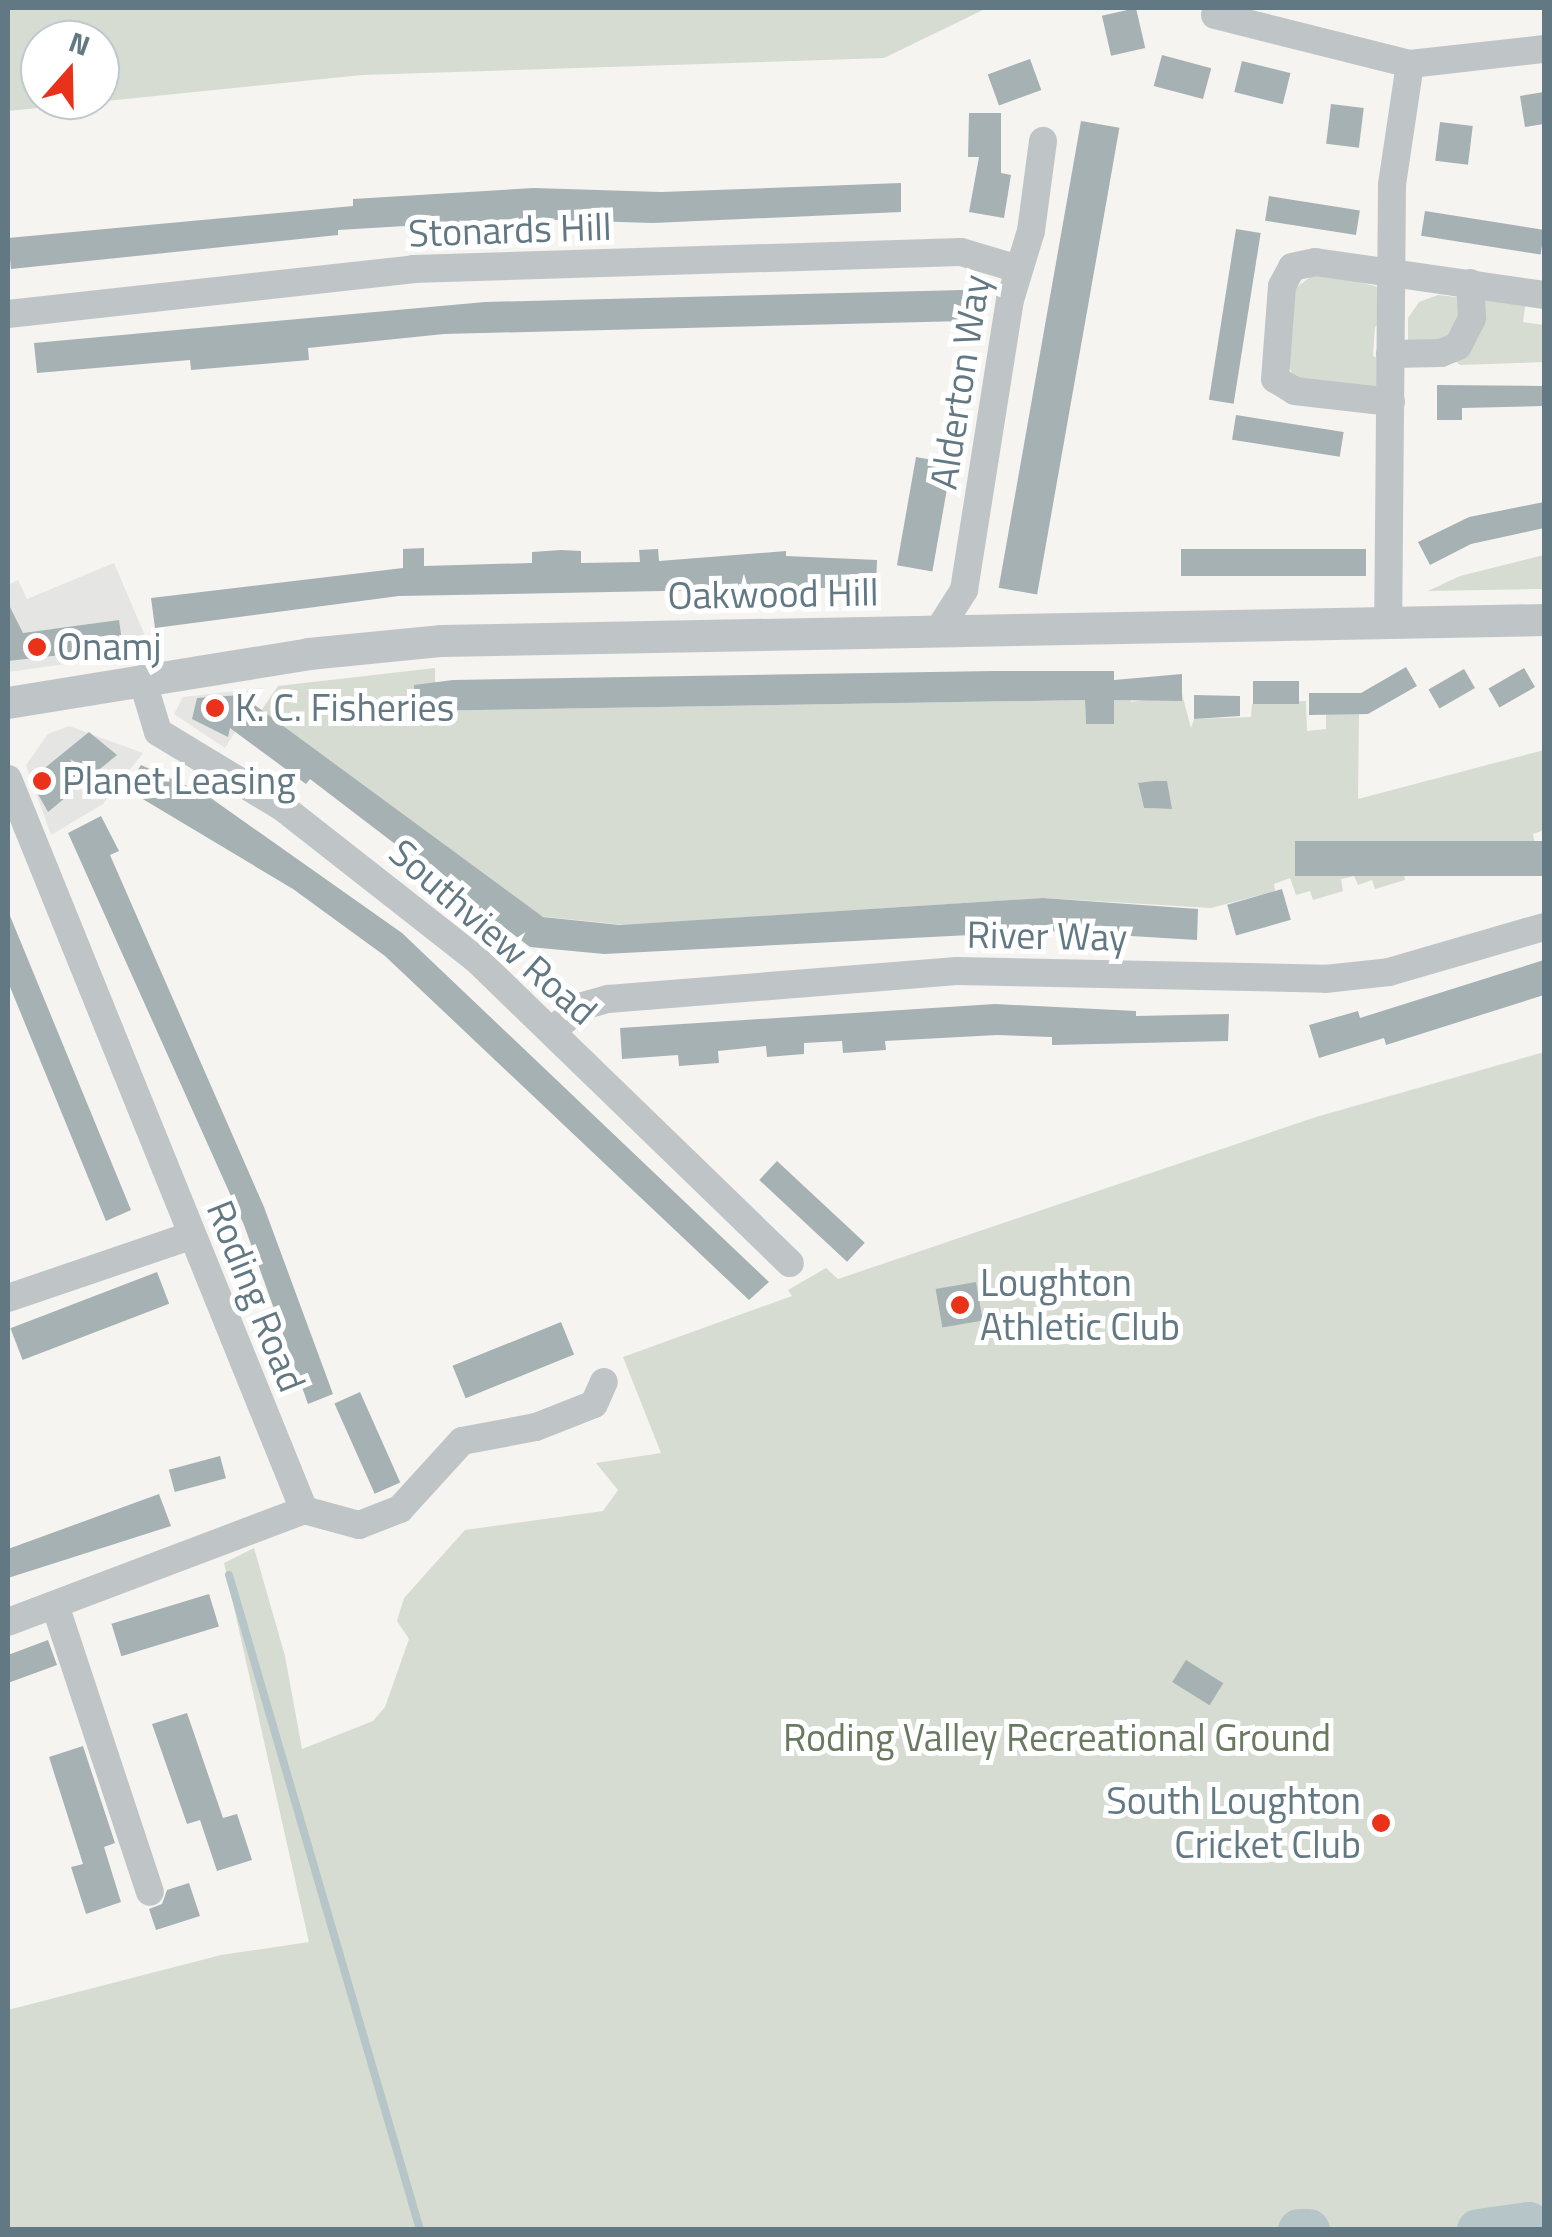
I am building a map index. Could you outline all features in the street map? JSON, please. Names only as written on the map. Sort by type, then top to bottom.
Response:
[{"type":"street","points":[[1215,15],[1410,64],[1544,49]]},
{"type":"street","points":[[1388,623],[1392,186],[1410,64]]},
{"type":"street","name":"Alderton Way","points":[[938,631],[964,590],[1016,268],[1031,231],[1043,140]]},
{"type":"street","name":"Stonards Hill","points":[[8,314],[413,270],[961,252],[1016,268]]},
{"type":"street","points":[[1391,402],[1294,391],[1275,378],[1282,286],[1292,267],[1315,262],[1544,295]]},
{"type":"street","points":[[1390,354],[1441,354],[1458,346],[1472,318],[1470,283]]},
{"type":"street","name":"Oakwood Hill","points":[[8,704],[142,679],[442,641],[1544,620]]},
{"type":"street","name":"Southview Road","points":[[142,679],[158,732],[282,808],[377,877],[552,1030],[790,1263]]},
{"type":"street","name":"Roding Road","points":[[8,779],[304,1510]]},
{"type":"street","name":"River Way","points":[[552,1030],[584,1006],[608,998],[957,970],[1326,980],[1390,972],[1544,927]]},
{"type":"street","points":[[8,1298],[190,1236]]},
{"type":"street","points":[[8,1622],[304,1510],[359,1526],[400,1509],[462,1441],[536,1427],[594,1404],[604,1382]]},
{"type":"street","points":[[55,1606],[150,1892]]},
{"type":"shaded area","points":[[114,563],[152,652],[8,672],[8,585],[18,580],[27,599]]},
{"type":"shaded area","points":[[263,688],[225,748],[174,714],[183,697]]},
{"type":"shaded area","points":[[69,726],[143,753],[103,804],[51,835],[26,765],[48,734]]},
{"type":"green space","points":[[8,8],[987,8],[884,58],[362,75],[120,100],[120,20],[20,20],[20,110],[8,111]]},
{"type":"green space","points":[[1317,272],[1379,287],[1383,320],[1375,327],[1373,356],[1383,360],[1379,384],[1371,389],[1303,382],[1292,373],[1286,359],[1294,289]]},
{"type":"green space","points":[[1438,295],[1465,298],[1465,322],[1441,344],[1408,344],[1408,318],[1419,302]]},
{"type":"green space","points":[[1484,300],[1526,300],[1523,322],[1544,325],[1544,362],[1460,365],[1451,357]]},
{"type":"green space","points":[[1544,555],[1544,589],[1428,591],[1460,576]]},
{"type":"green space","points":[[435,668],[435,684],[414,685],[415,711],[1085,700],[1086,724],[1113,724],[1114,688],[1127,690],[1131,702],[1182,694],[1191,728],[1194,719],[1251,717],[1252,704],[1306,701],[1307,731],[1326,729],[1326,714],[1359,714],[1358,799],[1544,750],[1544,830],[1533,834],[1535,844],[1505,853],[1501,841],[1434,872],[1430,859],[1402,868],[1405,880],[1375,889],[1372,880],[1358,885],[1354,876],[1341,879],[1343,891],[1313,900],[1310,891],[1296,895],[1290,878],[1274,884],[1275,891],[1211,908],[1043,898],[625,925],[538,916],[261,711],[278,686]],"holes":[[[1166,781],[1171,809],[1144,808],[1138,784]]]},
{"type":"green space","name":"Roding Valley Recreational Ground","points":[[1544,1052],[1544,2229],[8,2230],[8,2010],[221,1955],[309,1942],[224,1563],[254,1548],[285,1656],[302,1749],[373,1721],[385,1707],[409,1639],[397,1621],[404,1598],[465,1530],[603,1511],[618,1490],[596,1463],[661,1453],[623,1357],[792,1296],[788,1290],[826,1268],[838,1279],[1316,1117]]},
{"type":"building","points":[[1136,8],[1145,48],[1111,56],[1102,16]]},
{"type":"building","points":[[1162,55],[1211,68],[1203,99],[1154,86]]},
{"type":"building","points":[[1030,59],[1041,90],[999,105],[988,74]]},
{"type":"building","points":[[1242,61],[1291,73],[1283,104],[1234,92]]},
{"type":"building","points":[[1544,92],[1544,124],[1525,127],[1520,96]]},
{"type":"building","points":[[1331,104],[1364,108],[1359,148],[1326,144]]},
{"type":"building","points":[[969,113],[1001,113],[1001,173],[1011,175],[1004,218],[969,212],[979,157],[968,157]]},
{"type":"building","points":[[1081,121],[1119,128],[1037,595],[999,588]]},
{"type":"building","points":[[1440,122],[1473,126],[1468,165],[1435,161]]},
{"type":"building","points":[[901,183],[901,212],[653,223],[523,219],[338,230],[338,235],[11,269],[8,238],[353,206],[353,199],[534,188],[661,192]]},
{"type":"building","points":[[1269,196],[1360,210],[1356,235],[1265,221]]},
{"type":"building","points":[[1425,211],[1544,230],[1541,255],[1421,236]]},
{"type":"building","points":[[1236,229],[1261,233],[1234,404],[1209,400]]},
{"type":"building","points":[[963,290],[964,321],[444,334],[308,348],[309,360],[191,370],[190,360],[37,373],[34,343],[485,302]]},
{"type":"building","points":[[1437,385],[1544,386],[1544,406],[1462,408],[1462,420],[1437,420]]},
{"type":"building","points":[[1236,415],[1344,432],[1340,457],[1232,440]]},
{"type":"building","points":[[916,457],[951,463],[932,572],[897,565]]},
{"type":"building","points":[[1544,502],[1544,528],[1471,544],[1430,565],[1418,542],[1469,517]]},
{"type":"building","points":[[424,548],[424,566],[532,563],[532,552],[561,550],[581,551],[581,563],[640,562],[639,550],[658,549],[659,561],[786,551],[786,556],[877,560],[876,587],[399,596],[155,628],[151,598],[403,568],[403,549]]},
{"type":"building","points":[[1181,549],[1366,549],[1366,576],[1181,576]]},
{"type":"building","points":[[8,603],[23,633],[119,620],[123,648],[8,661]]},
{"type":"building","points":[[1406,667],[1417,686],[1368,714],[1309,715],[1309,693],[1361,693]]},
{"type":"building","points":[[1524,668],[1535,687],[1499,708],[1488,688]]},
{"type":"building","points":[[1464,669],[1475,688],[1439,709],[1428,690]]},
{"type":"building","points":[[1114,671],[1114,680],[1182,674],[1182,701],[1114,700],[1114,724],[1086,724],[1085,700],[415,711],[414,685],[453,680]]},
{"type":"building","points":[[1253,681],[1299,681],[1299,704],[1253,704]]},
{"type":"building","points":[[241,695],[543,917],[620,925],[1043,898],[1198,909],[1197,940],[1048,931],[604,954],[530,947],[310,779],[306,784],[230,728],[228,737],[192,719],[197,698]]},
{"type":"building","points":[[1194,695],[1240,696],[1240,716],[1194,719]]},
{"type":"building","points":[[89,732],[117,755],[95,773],[70,759],[83,783],[48,812],[30,780]]},
{"type":"building","points":[[141,765],[205,794],[402,933],[769,1282],[749,1300],[385,956],[293,889],[126,789]]},
{"type":"building","points":[[1167,781],[1172,809],[1144,808],[1138,783]]},
{"type":"building","points":[[101,816],[119,851],[110,855],[264,1207],[333,1394],[308,1404],[244,1225],[68,833]]},
{"type":"building","points":[[1295,841],[1544,841],[1544,876],[1295,876]]},
{"type":"building","points":[[1282,889],[1291,920],[1236,935],[1227,905]]},
{"type":"building","points":[[8,911],[131,1210],[106,1221],[8,982]]},
{"type":"building","points":[[1544,960],[1544,995],[1386,1045],[1384,1038],[1319,1058],[1309,1025],[1358,1011],[1360,1018]]},
{"type":"building","points":[[995,1004],[1136,1011],[1136,1016],[1229,1014],[1228,1041],[1052,1045],[1052,1037],[997,1035],[885,1041],[886,1050],[843,1053],[842,1041],[804,1043],[804,1054],[767,1057],[766,1046],[718,1051],[719,1063],[679,1066],[678,1055],[622,1059],[620,1028]]},
{"type":"building","points":[[777,1161],[865,1243],[847,1262],[759,1180]]},
{"type":"building","points":[[157,1272],[169,1304],[23,1360],[10,1328]]},
{"type":"building","name":"Loughton Athletic Club","points":[[976,1282],[983,1320],[942,1328],[936,1289]]},
{"type":"building","points":[[561,1322],[574,1354],[466,1398],[453,1366]]},
{"type":"building","points":[[360,1392],[400,1482],[375,1494],[334,1403]]},
{"type":"building","points":[[220,1456],[226,1478],[175,1492],[169,1470]]},
{"type":"building","points":[[159,1494],[171,1526],[8,1578],[8,1549]]},
{"type":"building","points":[[209,1594],[219,1627],[121,1656],[111,1624]]},
{"type":"building","points":[[48,1640],[57,1665],[8,1683],[8,1655]]},
{"type":"building","points":[[1186,1660],[1223,1683],[1210,1705],[1172,1682]]},
{"type":"building","points":[[187,1713],[223,1818],[237,1814],[252,1860],[217,1871],[200,1820],[187,1824],[152,1724]]},
{"type":"building","points":[[83,1746],[115,1843],[104,1847],[121,1902],[86,1914],[71,1867],[83,1864],[49,1757]]},
{"type":"building","points":[[189,1883],[200,1916],[156,1930],[149,1909],[162,1904],[167,1890]]},
{"type":"waterway","points":[[229,1575],[420,2230]]},
{"type":"waterway","points":[[1478,2230],[1529,2223],[1534,2230]]},
{"type":"waterway","points":[[1299,2230],[1309,2230]]},
{"type":"place","name":"Onamj","points":[[37,647]]},
{"type":"place","name":"K. C. Fisheries","points":[[215,708]]},
{"type":"place","name":"Planet Leasing","points":[[42,781]]},
{"type":"place","name":"Loughton Athletic Club","points":[[960,1305]]},
{"type":"place","name":"South Loughton Cricket Club","points":[[1381,1823]]}]
